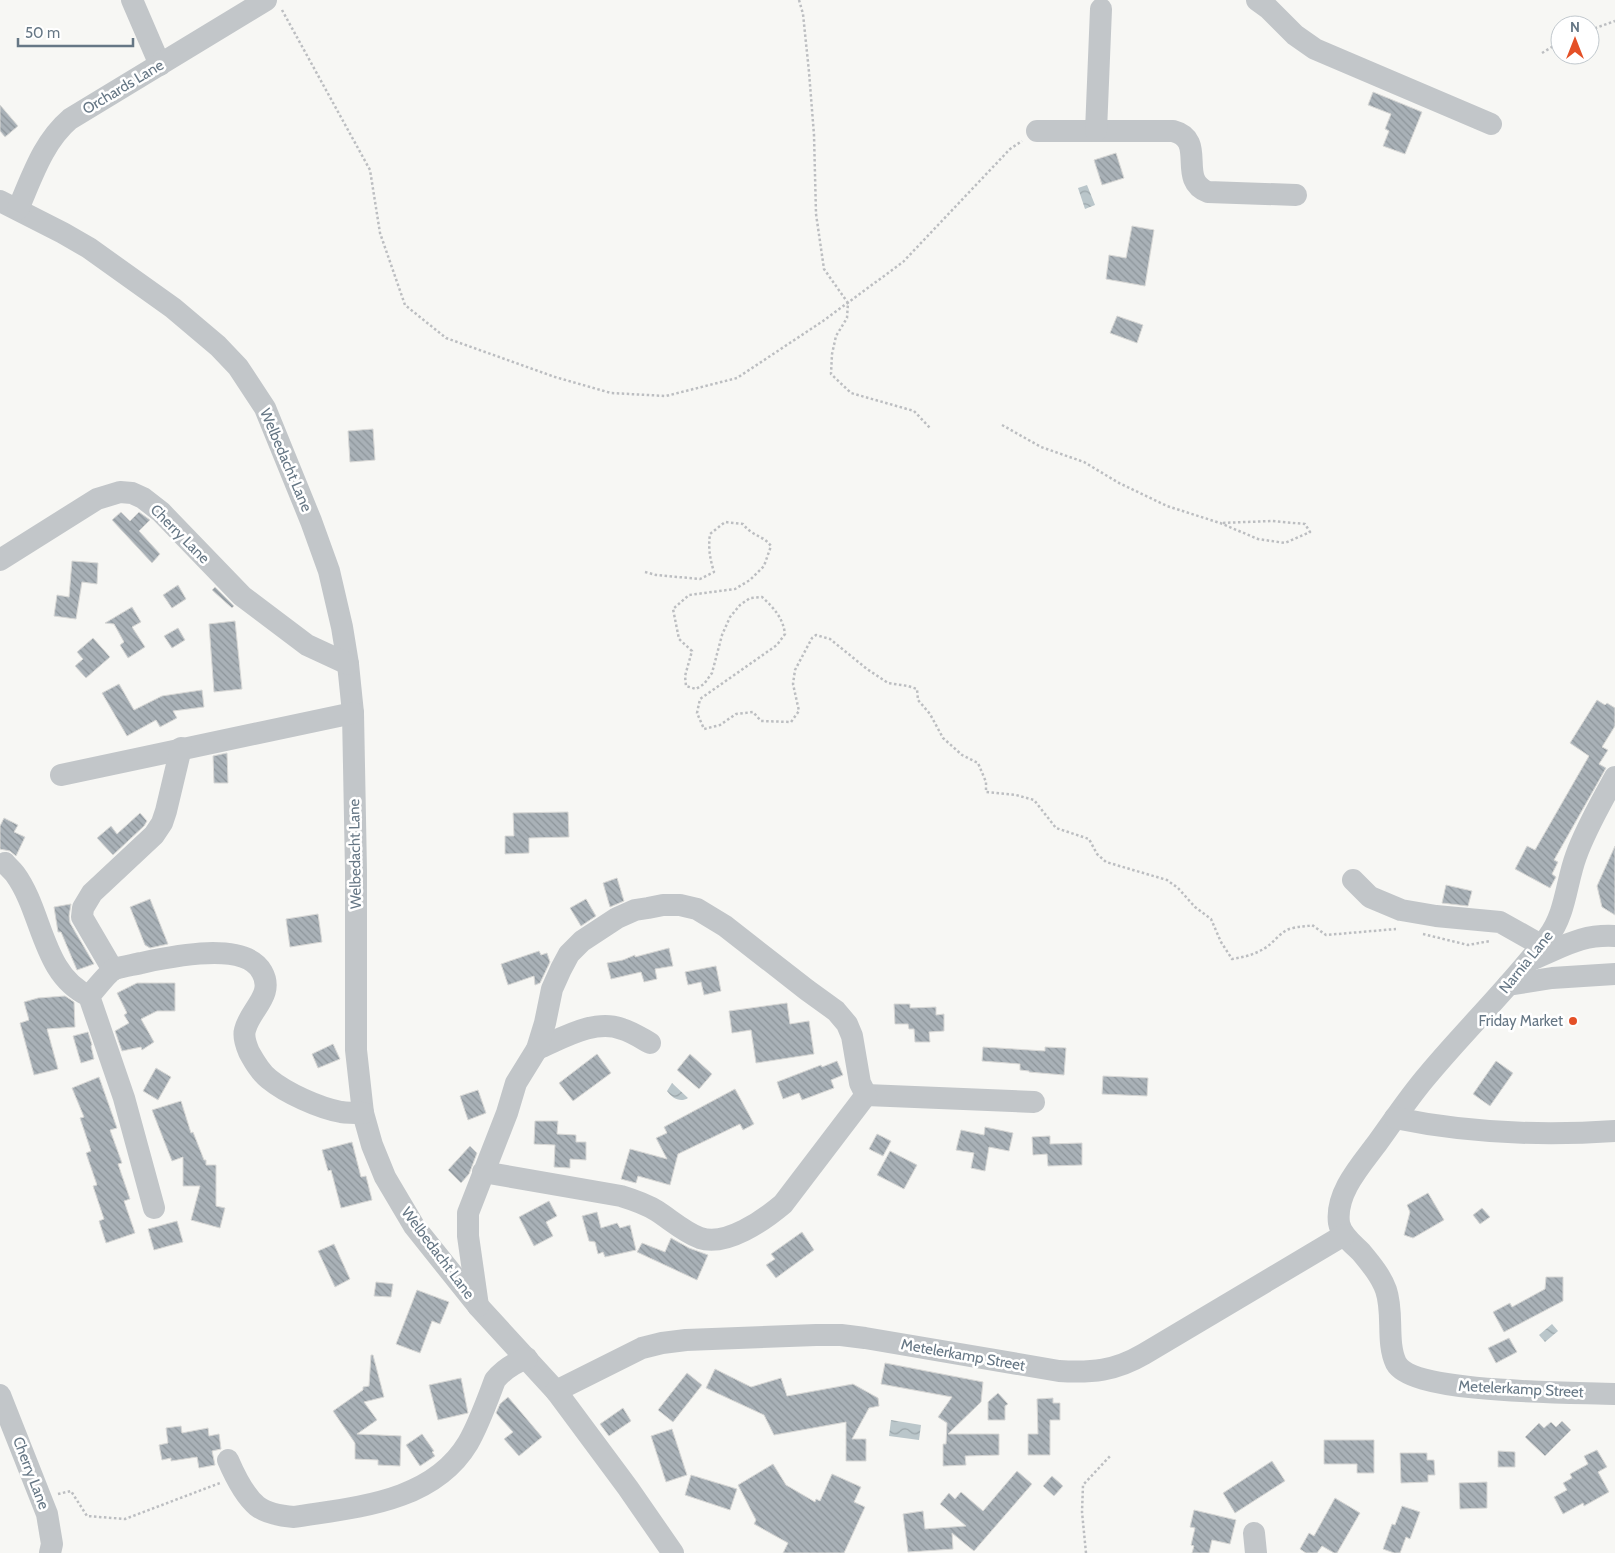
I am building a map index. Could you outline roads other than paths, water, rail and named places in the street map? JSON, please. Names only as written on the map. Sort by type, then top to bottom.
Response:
[{"type":"street","points":[[132,0],[160,65]]},
{"type":"street","points":[[1257,0],[1268,8],[1295,35],[1315,49],[1491,124]]},
{"type":"street","name":"Orchards Lane","points":[[9,205],[48,143],[58,129],[70,119],[160,65],[274,4]]},
{"type":"street","points":[[1096,131],[1101,10]]},
{"type":"street","points":[[1037,131],[1173,131],[1181,133],[1186,137],[1190,145],[1193,177],[1195,184],[1200,189],[1208,192],[1296,195]]},
{"type":"street","name":"Welbedacht Lane","points":[[9,205],[76,240],[132,278],[194,325],[238,367],[269,416],[329,571],[348,664],[353,713],[356,871],[356,1050],[363,1113],[372,1145],[385,1177],[405,1214],[478,1306],[556,1391],[628,1488],[672,1553]]},
{"type":"street","name":"Cherry Lane","points":[[0,560],[97,499],[120,492],[132,493],[143,498],[161,512],[242,596],[307,645],[348,664]]},
{"type":"street","points":[[61,775],[353,713]]},
{"type":"street","points":[[114,970],[82,917],[83,908],[92,893],[154,835],[162,823],[181,748]]},
{"type":"street","name":"Narnia Lane","points":[[1342,1230],[1340,1206],[1347,1187],[1395,1118],[1428,1075],[1535,953],[1558,922],[1575,857],[1588,828],[1615,778]]},
{"type":"street","points":[[5,863],[15,874],[27,896],[54,961],[71,985],[79,992],[89,996],[124,1098],[154,1208]]},
{"type":"street","points":[[1353,880],[1370,897],[1401,910],[1436,916],[1500,922],[1535,953],[1588,937],[1615,936]]},
{"type":"street","points":[[478,1306],[467,1222],[468,1213],[507,1113],[516,1082],[536,1049],[545,1023],[552,989],[560,969],[569,954],[582,941],[617,918],[635,910],[663,905],[680,905],[697,909],[725,926],[836,1011],[847,1024],[852,1036],[858,1075],[866,1095]]},
{"type":"street","points":[[89,996],[114,970],[168,957],[214,953],[236,955],[254,961],[264,974],[266,984],[265,993],[244,1030],[244,1039],[254,1062],[268,1079],[297,1096],[340,1112],[363,1113]]},
{"type":"street","points":[[1508,985],[1552,978],[1615,974]]},
{"type":"street","points":[[536,1049],[572,1034],[600,1026],[622,1028],[650,1043]]},
{"type":"street","points":[[866,1095],[1034,1102]]},
{"type":"street","points":[[483,1172],[621,1196],[641,1202],[698,1238],[707,1240],[718,1239],[738,1234],[784,1204],[866,1095]]},
{"type":"street","points":[[1395,1118],[1433,1126],[1500,1132],[1581,1133],[1615,1131]]},
{"type":"street","name":"Metelerkamp Street","points":[[556,1391],[652,1345],[686,1340],[816,1334],[865,1338],[1059,1371],[1108,1370],[1137,1359],[1342,1230],[1369,1261],[1386,1289],[1390,1305],[1394,1355],[1398,1366],[1404,1371],[1421,1378],[1476,1389],[1615,1394]]},
{"type":"street","points":[[232,1468],[257,1506],[281,1516],[294,1517],[376,1503],[393,1498],[438,1476],[455,1460],[468,1443],[495,1380],[501,1372],[512,1364],[526,1358]]},
{"type":"street","name":"Cherry Lane","points":[[0,1395],[47,1514],[52,1544],[50,1553]]},
{"type":"water","points":[[1087,185],[1095,205],[1085,209],[1078,188]]},
{"type":"water","points":[[672,1083],[688,1098],[679,1100],[671,1096],[667,1091]]},
{"type":"water","points":[[1552,1324],[1558,1331],[1545,1342],[1539,1335]]},
{"type":"water","points":[[891,1420],[921,1425],[919,1440],[889,1436]]},
{"type":"place","name":"Friday Market","points":[[1573,1021]]}]
